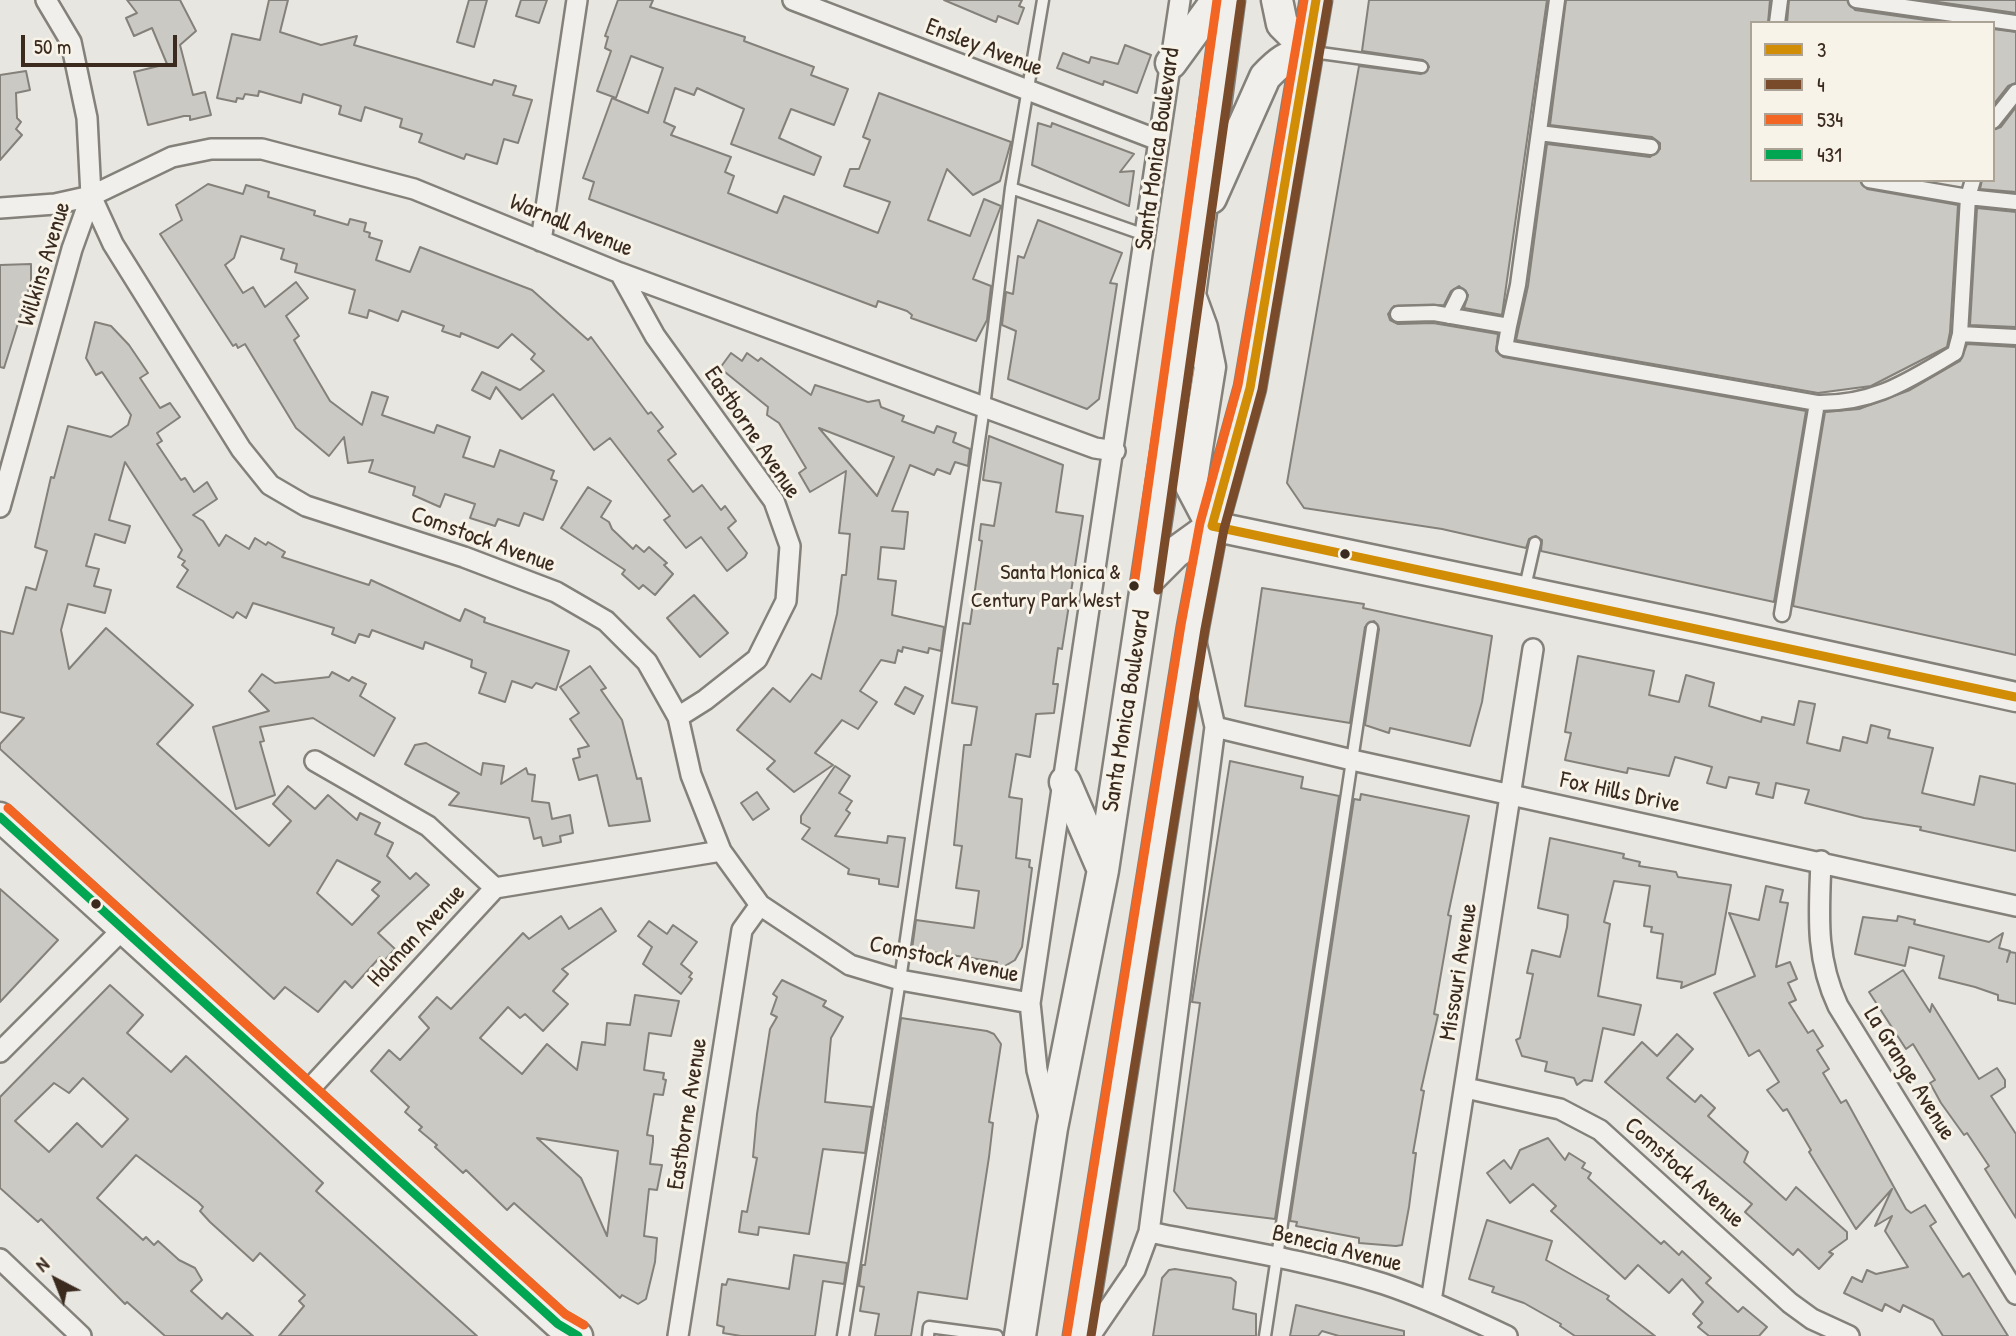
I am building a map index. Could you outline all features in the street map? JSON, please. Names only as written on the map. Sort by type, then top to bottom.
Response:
[{"type":"main road","points":[[1171,63],[1217,0]]},
{"type":"main road","name":"Santa Monica Boulevard","points":[[1020,1336],[1052,1128],[1103,870],[1190,295],[1229,0]]},
{"type":"main road","points":[[1277,0],[1282,24],[1309,51]]},
{"type":"main road","name":"Santa Monica Boulevard","points":[[1079,1336],[1193,627],[1212,526],[1250,388],[1316,0]]},
{"type":"main road","points":[[1196,236],[1265,77],[1279,63],[1296,53],[1309,51]]},
{"type":"main road","points":[[1190,295],[1202,328],[1210,367],[1191,486],[1212,526]]},
{"type":"main road","points":[[1147,581],[1177,552],[1212,526],[1524,590],[2016,697]]},
{"type":"main road","points":[[1065,782],[1103,870]]},
{"type":"main road","points":[[0,817],[558,1324],[578,1336]]},
{"type":"street","name":"Comstock Avenue","points":[[46,0],[71,42],[87,118],[91,196],[113,244],[242,449],[270,485],[306,506],[464,557],[556,592],[606,621],[646,662],[678,717],[691,775],[721,851],[760,905],[850,965],[900,980],[1030,1003]]},
{"type":"street","points":[[541,241],[577,0]]},
{"type":"street","name":"Ensley Avenue","points":[[793,0],[1158,140]]},
{"type":"street","name":"Santa Monica Boulevard","points":[[1052,1128],[1037,1070],[1030,1003],[1115,451],[1180,0]]},
{"type":"street","points":[[1557,0],[1518,285],[1505,348],[1817,403],[1845,403],[1879,396],[1955,353],[1960,334],[1968,197],[1972,182]]},
{"type":"street","points":[[1777,21],[1780,0]]},
{"type":"street","points":[[1856,0],[2016,23]]},
{"type":"street","points":[[1995,118],[2016,92]]},
{"type":"street","points":[[1539,134],[1651,147]]},
{"type":"street","name":"Warnall Avenue","points":[[0,208],[55,205],[91,196],[172,157],[211,149],[262,149],[414,189],[620,273],[1095,448],[1115,451]]},
{"type":"street","points":[[1881,182],[2016,202]]},
{"type":"street","name":"Wilkins Avenue","points":[[0,507],[4,476],[72,248],[91,196]]},
{"type":"street","name":"Eastborne Avenue","points":[[620,273],[655,336],[774,501],[790,546],[786,601],[757,659],[705,700],[678,717]]},
{"type":"street","points":[[1449,316],[1459,296]]},
{"type":"street","points":[[1398,314],[1449,316],[1509,326]]},
{"type":"street","points":[[1960,334],[2016,337]]},
{"type":"street","points":[[1782,614],[1817,403]]},
{"type":"street","name":"Santa Monica Boulevard","points":[[1090,1336],[1135,1270],[1149,1232],[1215,727],[1193,627]]},
{"type":"street","name":"Missouri Avenue","points":[[1431,1301],[1534,649]]},
{"type":"street","name":"Fox Hills Drive","points":[[1215,727],[1352,760],[2016,906]]},
{"type":"street","points":[[315,761],[428,826],[495,888]]},
{"type":"street","name":"Holman Avenue","points":[[305,1094],[495,888],[721,851]]},
{"type":"street","name":"La Grange Avenue","points":[[1821,861],[1819,944],[1825,978],[1838,1006],[2016,1294]]},
{"type":"street","name":"Eastborne Avenue","points":[[678,1336],[742,930],[760,905]]},
{"type":"street","points":[[0,1052],[124,928]]},
{"type":"street","name":"Comstock Avenue","points":[[1466,1088],[1560,1109],[1600,1130],[1790,1303],[1812,1319],[1849,1336]]},
{"type":"street","name":"Benecia Avenue","points":[[1149,1232],[1277,1258],[1382,1284],[1431,1301],[1507,1336]]},
{"type":"street","points":[[0,1259],[81,1336]]},
{"type":"lane","points":[[843,1336],[900,980],[984,407],[1011,188],[1043,0]]},
{"type":"lane","points":[[1309,51],[1422,67]]},
{"type":"lane","points":[[1011,188],[1145,235]]},
{"type":"lane","points":[[1524,590],[1535,543]]},
{"type":"lane","points":[[1265,1336],[1372,628]]},
{"type":"lane","points":[[928,1336],[929,1327],[997,1336]]},
{"type":"building","points":[[127,0],[180,0],[196,31],[180,45],[193,95],[205,92],[211,115],[190,120],[190,116],[184,116],[148,125],[134,72],[167,64],[152,28],[134,36],[126,18],[137,13]]},
{"type":"building","points":[[269,0],[288,0],[280,32],[321,45],[357,36],[354,45],[492,85],[494,80],[516,86],[513,95],[532,100],[518,143],[504,139],[497,164],[466,154],[464,159],[419,142],[422,134],[400,127],[402,119],[365,107],[361,121],[339,114],[341,106],[303,94],[301,103],[259,91],[258,96],[245,94],[243,99],[237,98],[236,102],[217,98],[232,34],[260,40]]},
{"type":"building","points":[[469,0],[487,0],[474,47],[457,42]]},
{"type":"building","points":[[521,0],[547,0],[539,23],[516,16]]},
{"type":"building","points":[[618,0],[653,0],[650,7],[745,37],[744,41],[814,67],[811,75],[848,89],[834,125],[791,109],[779,138],[821,157],[814,175],[731,144],[744,109],[697,88],[694,95],[675,88],[664,122],[675,127],[671,135],[731,157],[725,172],[734,176],[728,193],[777,213],[784,196],[878,233],[890,202],[844,186],[850,169],[859,169],[870,140],[863,137],[879,93],[1011,142],[1000,181],[973,195],[947,169],[928,220],[970,236],[984,199],[1001,206],[973,279],[991,286],[987,320],[976,341],[911,318],[912,315],[907,311],[878,301],[876,307],[589,199],[594,182],[583,178],[612,98],[648,113],[663,68],[631,56],[616,98],[597,91],[611,51],[605,48],[608,37],[605,36]]},
{"type":"building","points":[[944,0],[1022,0],[1019,6],[1024,8],[1018,24],[998,16],[996,22]]},
{"type":"building","points":[[1369,0],[1547,0],[1502,315],[1464,308],[1468,295],[1459,286],[1451,291],[1444,305],[1394,306],[1388,314],[1390,320],[1398,324],[1433,323],[1498,334],[1496,351],[1503,357],[1806,411],[1774,602],[1541,551],[1542,540],[1536,536],[1529,539],[1526,548],[1442,529],[1304,508],[1287,483],[1359,66],[1421,74],[1429,67],[1423,60],[1362,51]]},
{"type":"building","points":[[1566,0],[1770,0],[1768,21],[1750,21],[1750,182],[1862,182],[1867,189],[1958,205],[1947,347],[1871,386],[1818,393],[1516,340],[1528,286],[1547,144],[1650,157],[1660,149],[1660,143],[1652,137],[1550,125]]},
{"type":"building","points":[[1789,0],[1847,0],[1855,10],[1933,21],[1787,21]]},
{"type":"building","points":[[1924,0],[2016,0],[2016,13]]},
{"type":"building","points":[[1995,29],[2016,32],[2016,83],[2008,86],[1995,102]]},
{"type":"building","points":[[1125,45],[1151,55],[1137,93],[1104,81],[1103,85],[1057,68],[1063,53],[1089,63],[1091,57],[1118,64]]},
{"type":"building","points":[[26,71],[30,90],[16,93],[17,118],[21,122],[16,129],[22,135],[0,160],[0,75]]},
{"type":"building","points":[[2016,107],[2016,192],[1980,189],[1982,182],[1995,182],[1995,129],[2001,127]]},
{"type":"building","points":[[1038,123],[1051,127],[1052,123],[1134,154],[1120,172],[1134,171],[1129,206],[1032,165]]},
{"type":"building","points":[[208,184],[243,194],[246,185],[269,192],[268,197],[315,211],[314,215],[348,225],[350,219],[366,223],[364,231],[370,233],[369,237],[382,241],[376,260],[410,272],[420,247],[532,290],[588,340],[591,337],[648,414],[651,412],[663,427],[658,431],[676,454],[668,460],[693,492],[702,485],[721,510],[725,506],[736,521],[728,528],[747,553],[745,557],[727,571],[701,537],[686,548],[664,520],[670,516],[610,438],[594,450],[553,394],[522,419],[496,387],[490,399],[472,390],[482,372],[520,390],[544,371],[531,359],[535,354],[512,334],[498,348],[461,333],[460,337],[442,331],[444,326],[402,311],[398,321],[369,310],[367,318],[349,313],[355,290],[295,272],[297,264],[281,259],[284,249],[241,236],[234,258],[225,265],[243,293],[253,287],[265,307],[296,282],[308,298],[286,316],[299,336],[294,340],[330,401],[362,425],[372,392],[388,397],[382,415],[434,433],[437,425],[470,437],[463,457],[494,467],[500,450],[554,471],[551,479],[557,481],[543,520],[524,513],[519,526],[498,519],[495,526],[470,518],[475,504],[445,494],[440,507],[413,495],[415,487],[369,472],[373,460],[348,463],[344,437],[329,456],[296,428],[245,344],[238,348],[236,344],[233,346],[160,234],[182,220],[176,205]]},
{"type":"building","points":[[1977,208],[2016,212],[2016,327],[1970,325]]},
{"type":"building","points":[[1038,220],[1122,253],[1110,283],[1117,284],[1099,399],[1087,409],[1008,379],[1016,331],[1002,325],[1006,292],[1013,294],[1018,256],[1024,258]]},
{"type":"building","points":[[31,264],[31,282],[4,368],[0,367],[0,265]]},
{"type":"building","points":[[95,322],[111,326],[129,345],[148,373],[140,378],[160,408],[170,403],[180,417],[157,433],[162,441],[157,444],[181,480],[185,478],[194,492],[207,482],[217,499],[193,515],[203,521],[219,546],[226,535],[249,549],[255,538],[285,552],[282,557],[369,585],[371,580],[460,621],[465,609],[485,618],[484,622],[569,651],[556,690],[536,683],[532,688],[512,681],[505,702],[479,693],[486,673],[471,667],[472,660],[425,642],[423,649],[372,630],[369,637],[359,634],[355,643],[332,634],[334,628],[253,603],[246,618],[237,612],[233,618],[177,587],[188,570],[182,565],[185,561],[178,557],[182,550],[125,462],[109,520],[130,526],[125,543],[95,534],[86,566],[99,569],[94,586],[111,590],[105,613],[68,604],[61,630],[69,669],[106,628],[193,705],[157,744],[269,846],[291,821],[273,804],[288,786],[315,809],[328,795],[357,820],[360,813],[380,823],[375,834],[393,843],[387,856],[410,879],[416,873],[429,885],[378,933],[395,949],[384,961],[380,957],[352,988],[345,981],[318,1012],[285,987],[274,999],[0,749],[0,744],[24,718],[0,712],[0,631],[13,634],[26,587],[36,590],[47,551],[35,547],[51,477],[54,478],[68,426],[111,437],[128,425],[131,415],[102,372],[96,375],[86,358]],"holes":[[[337,860],[380,882],[372,890],[379,896],[352,925],[317,893]]]},
{"type":"building","points":[[1967,344],[2016,347],[2016,655],[1793,606],[1825,412],[1859,409],[1910,390],[1960,361]]},
{"type":"building","points":[[731,353],[742,361],[747,353],[758,361],[761,358],[811,395],[815,385],[868,402],[879,400],[881,407],[904,416],[902,421],[934,433],[937,426],[956,433],[953,442],[970,449],[968,466],[955,462],[950,474],[937,469],[934,475],[910,465],[892,511],[908,512],[904,549],[881,547],[878,579],[896,581],[892,615],[944,627],[941,651],[929,648],[928,653],[903,647],[902,652],[898,650],[895,663],[881,660],[860,691],[877,702],[858,729],[842,720],[815,753],[833,765],[794,792],[767,769],[775,761],[737,730],[773,688],[790,702],[812,674],[821,679],[837,614],[842,575],[846,575],[850,534],[839,533],[846,471],[810,492],[799,473],[806,468],[779,423],[767,415],[768,407],[720,368]],"holes":[[[819,428],[894,457],[877,496]]]},
{"type":"building","points":[[989,436],[1063,465],[1056,512],[1083,516],[1062,649],[1058,648],[1053,684],[1058,684],[1054,713],[1036,714],[1030,757],[1016,754],[1009,797],[1022,799],[1016,858],[1030,860],[1029,867],[1032,868],[1022,947],[1015,960],[995,972],[997,962],[912,949],[916,920],[974,928],[979,891],[956,888],[962,846],[954,845],[964,745],[971,745],[977,707],[952,703],[963,623],[970,624],[982,541],[979,540],[981,524],[994,526],[1001,483],[983,480]]},
{"type":"building","points":[[588,487],[611,501],[601,517],[609,522],[612,529],[633,549],[636,545],[644,552],[649,547],[667,563],[664,565],[673,574],[655,595],[643,585],[639,589],[622,574],[625,570],[561,528]]},
{"type":"building","points":[[1262,588],[1364,604],[1363,608],[1492,636],[1482,702],[1470,746],[1390,728],[1389,733],[1365,725],[1379,629],[1374,621],[1365,627],[1350,723],[1245,706]]},
{"type":"building","points":[[694,595],[728,633],[700,657],[667,618]]},
{"type":"building","points":[[1578,656],[1654,671],[1649,695],[1679,702],[1686,675],[1714,683],[1709,706],[1761,722],[1762,717],[1794,725],[1799,701],[1815,704],[1807,743],[1840,751],[1843,737],[1867,743],[1871,725],[1890,730],[1888,738],[1933,748],[1922,793],[1974,805],[1980,776],[2016,784],[2016,851],[1920,830],[1921,827],[1864,818],[1805,803],[1809,790],[1776,783],[1773,798],[1756,794],[1759,783],[1729,777],[1726,788],[1707,783],[1712,767],[1675,757],[1669,776],[1628,768],[1627,773],[1565,760],[1571,733],[1565,732]]},
{"type":"building","points":[[590,666],[606,688],[601,690],[622,720],[637,779],[641,778],[650,821],[609,826],[597,775],[579,780],[573,759],[580,757],[578,749],[589,746],[570,719],[579,713],[560,687]]},
{"type":"building","points":[[332,672],[349,681],[352,677],[366,684],[360,696],[395,718],[374,756],[313,718],[260,727],[264,741],[260,742],[275,795],[236,809],[213,727],[269,711],[249,691],[262,674],[275,683],[329,677]]},
{"type":"building","points":[[905,687],[923,696],[914,714],[895,704]]},
{"type":"building","points":[[426,743],[481,775],[483,763],[504,766],[501,784],[526,768],[528,774],[535,775],[532,801],[549,803],[552,819],[570,815],[573,833],[560,836],[561,842],[543,846],[541,837],[534,839],[529,818],[449,805],[459,793],[405,764],[415,745]]},
{"type":"building","points":[[1230,761],[1303,777],[1301,788],[1339,796],[1275,1219],[1187,1208],[1174,1191],[1200,1003],[1192,1002]]},
{"type":"building","points":[[835,766],[850,776],[839,793],[852,801],[846,810],[850,813],[835,836],[887,843],[888,836],[905,838],[898,887],[879,884],[879,879],[848,874],[849,869],[802,839],[810,828],[801,823],[801,816]]},
{"type":"building","points":[[757,792],[769,809],[753,820],[741,803]]},
{"type":"building","points":[[1361,794],[1469,816],[1448,915],[1451,916],[1434,1014],[1438,1015],[1421,1090],[1424,1091],[1413,1153],[1416,1153],[1409,1207],[1402,1245],[1396,1246],[1359,1243],[1359,1238],[1296,1226],[1297,1222],[1290,1221],[1354,799],[1360,800]]},
{"type":"building","points":[[1550,838],[1624,854],[1623,858],[1640,862],[1639,866],[1676,872],[1678,877],[1731,885],[1715,974],[1681,988],[1682,982],[1657,978],[1663,934],[1651,932],[1652,927],[1644,926],[1650,886],[1614,881],[1604,922],[1610,924],[1598,996],[1641,1005],[1634,1035],[1603,1028],[1592,1081],[1584,1080],[1577,1085],[1574,1078],[1545,1071],[1547,1062],[1522,1056],[1516,1040],[1520,1038],[1533,974],[1527,973],[1532,950],[1560,957],[1567,927],[1568,915],[1538,908]]},
{"type":"building","points":[[1766,886],[1783,890],[1780,902],[1788,903],[1776,967],[1790,962],[1797,979],[1788,983],[1796,1000],[1789,1003],[1808,1033],[1813,1030],[1823,1046],[1817,1050],[1829,1069],[1823,1073],[1841,1103],[1846,1100],[1906,1209],[1911,1213],[1925,1205],[1936,1222],[1930,1226],[1963,1277],[1969,1273],[2008,1336],[1943,1336],[1933,1320],[1903,1305],[1900,1312],[1885,1304],[1882,1311],[1844,1293],[1852,1277],[1862,1282],[1867,1270],[1876,1274],[1908,1267],[1885,1231],[1892,1216],[1875,1226],[1892,1189],[1856,1229],[1809,1152],[1811,1150],[1787,1109],[1783,1111],[1767,1090],[1779,1082],[1759,1050],[1749,1056],[1714,993],[1755,976],[1729,913],[1759,920]]},
{"type":"building","points":[[0,889],[58,940],[0,1002]]},
{"type":"building","points":[[601,908],[616,931],[562,969],[568,974],[553,991],[568,1004],[543,1031],[525,1014],[520,1018],[508,1007],[480,1038],[522,1074],[547,1044],[577,1070],[582,1042],[605,1045],[607,1023],[630,1025],[635,995],[679,1001],[671,1036],[649,1033],[644,1070],[664,1073],[663,1079],[666,1080],[663,1095],[654,1094],[647,1135],[653,1136],[650,1164],[662,1165],[657,1190],[649,1189],[644,1236],[657,1238],[655,1262],[646,1299],[638,1304],[622,1295],[620,1298],[514,1203],[507,1210],[466,1170],[463,1173],[419,1130],[422,1127],[405,1112],[409,1107],[371,1071],[389,1050],[400,1060],[429,1028],[419,1017],[437,997],[451,1009],[523,933],[529,939],[561,916],[569,929]],"holes":[[[537,1138],[618,1151],[607,1236],[581,1178]]]},
{"type":"building","points":[[1898,916],[1915,920],[1914,924],[1989,942],[2003,933],[1999,948],[2010,951],[2007,962],[2010,952],[2016,953],[2016,1004],[1998,1000],[1998,995],[1975,987],[1939,978],[1944,956],[1909,947],[1905,966],[1855,954],[1863,917],[1897,921]]},
{"type":"building","points":[[649,921],[667,934],[673,925],[697,942],[681,964],[692,973],[689,977],[692,979],[681,994],[643,964],[652,947],[638,936]]},
{"type":"building","points":[[1903,970],[1930,1012],[1932,1004],[1979,1079],[1997,1068],[2005,1080],[2005,1087],[1991,1096],[2016,1134],[2016,1218],[1985,1169],[1989,1166],[1967,1133],[1964,1135],[1941,1103],[1930,1083],[1935,1080],[1913,1044],[1906,1049],[1869,992]]},
{"type":"building","points":[[782,980],[826,1001],[823,1006],[843,1017],[831,1038],[825,1102],[872,1107],[865,1153],[823,1149],[809,1234],[759,1227],[758,1235],[739,1232],[742,1211],[747,1212],[757,1158],[753,1157],[757,1114],[770,1029],[777,1017],[771,1014],[777,997],[773,994]]},
{"type":"building","points":[[110,985],[143,1015],[127,1033],[171,1072],[186,1056],[323,1183],[316,1191],[477,1336],[279,1336],[304,1306],[299,1301],[305,1295],[260,1253],[253,1261],[210,1222],[200,1211],[203,1207],[198,1202],[136,1155],[97,1198],[143,1240],[146,1237],[154,1245],[158,1241],[179,1260],[195,1268],[202,1280],[191,1291],[222,1319],[227,1313],[253,1336],[165,1336],[127,1302],[125,1304],[41,1219],[38,1222],[0,1188],[0,1097]],"holes":[[[83,1078],[128,1119],[102,1147],[77,1123],[49,1152],[15,1121],[54,1083],[69,1093]]]},
{"type":"building","points":[[901,1018],[987,1031],[994,1034],[1001,1044],[989,1122],[993,1123],[989,1157],[967,1299],[918,1292],[911,1336],[875,1336],[879,1314],[860,1311],[864,1287],[859,1286],[862,1265],[865,1265]]},
{"type":"building","points":[[1677,1034],[1693,1049],[1667,1078],[1695,1102],[1701,1095],[1715,1108],[1708,1116],[1748,1152],[1744,1162],[1786,1200],[1796,1187],[1847,1232],[1847,1239],[1829,1252],[1833,1254],[1819,1269],[1798,1249],[1793,1255],[1745,1212],[1752,1204],[1605,1082],[1642,1042],[1657,1056]]},
{"type":"building","points":[[1548,1138],[1565,1160],[1569,1153],[1585,1163],[1582,1168],[1591,1173],[1588,1178],[1661,1244],[1664,1241],[1679,1255],[1682,1251],[1711,1278],[1706,1283],[1738,1312],[1743,1307],[1767,1327],[1759,1336],[1709,1336],[1698,1327],[1702,1323],[1693,1314],[1703,1302],[1682,1279],[1669,1293],[1638,1265],[1625,1279],[1551,1211],[1556,1206],[1533,1184],[1510,1203],[1487,1173],[1504,1160],[1511,1169],[1520,1150]]},
{"type":"building","points":[[1487,1220],[1552,1241],[1546,1260],[1609,1296],[1607,1299],[1655,1336],[1575,1336],[1560,1326],[1561,1324],[1524,1303],[1492,1292],[1494,1287],[1469,1279]]},
{"type":"building","points":[[794,1255],[847,1263],[844,1284],[823,1281],[815,1336],[741,1336],[723,1333],[724,1327],[717,1325],[722,1284],[726,1285],[728,1279],[789,1289]]},
{"type":"building","points":[[1169,1270],[1231,1278],[1236,1282],[1233,1309],[1256,1314],[1256,1336],[1153,1336],[1162,1278]]},
{"type":"building","points":[[1296,1305],[1404,1331],[1404,1336],[1339,1336],[1322,1331],[1318,1336],[1290,1336]]},
{"type":"transit line","name":"534","points":[[1134,586],[1217,0]]},
{"type":"transit line","name":"534","points":[[1067,1334],[1181,625],[1200,523],[1238,385],[1304,0]]},
{"type":"transit line","name":"3","points":[[1212,526],[1250,388],[1316,0]]},
{"type":"transit line","name":"4","points":[[1158,590],[1241,2]]},
{"type":"transit line","name":"4","points":[[1091,1336],[1205,629],[1224,529],[1262,390],[1328,2]]},
{"type":"transit line","name":"3","points":[[1212,526],[2016,697]]},
{"type":"transit line","name":"534","points":[[8,808],[565,1314],[584,1325]]},
{"type":"transit line","name":"431","points":[[0,817],[558,1324],[578,1336]]},
{"type":"place","name":"Santa Monica & Century Park West","points":[[1134,586]]}]
